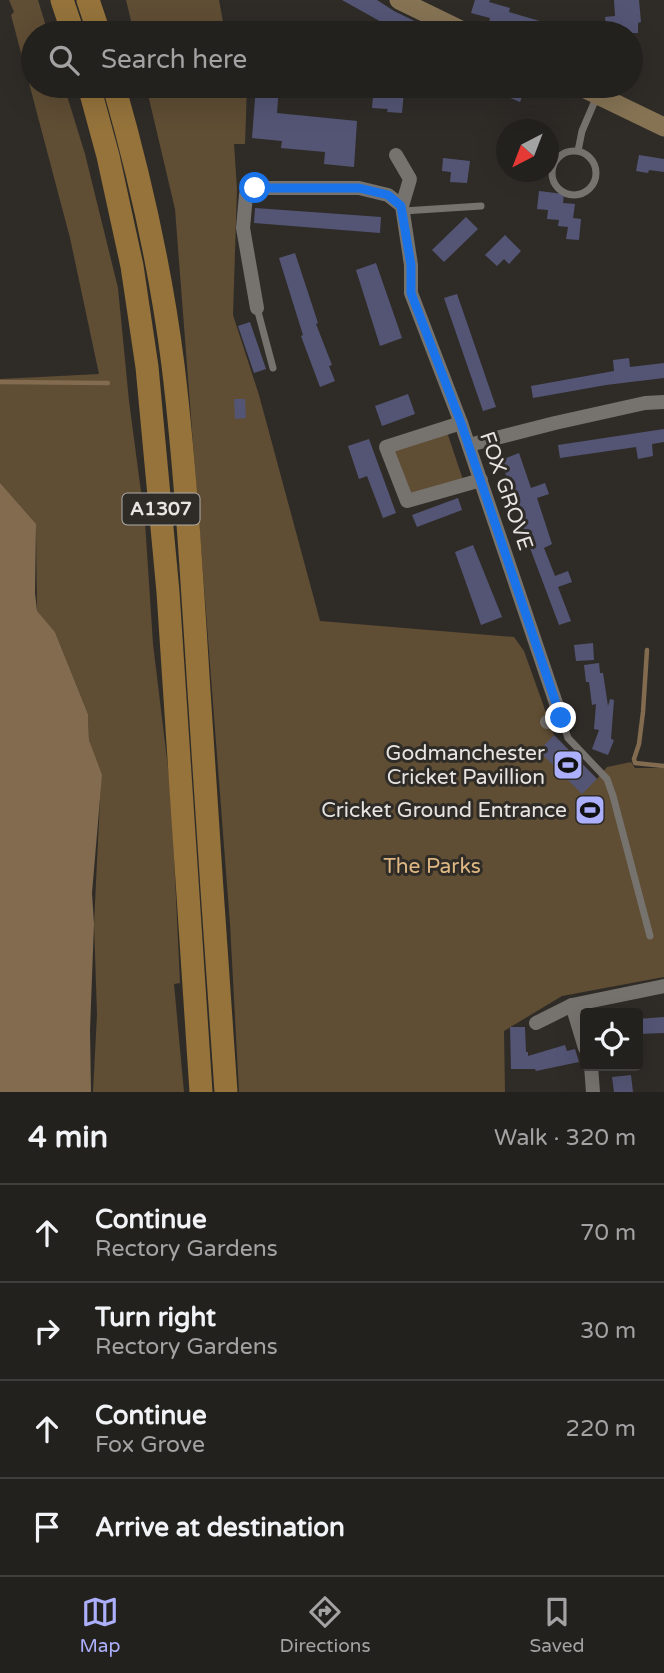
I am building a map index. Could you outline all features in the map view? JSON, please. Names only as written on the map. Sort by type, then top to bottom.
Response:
[{"type":"main road","points":[[62,0],[69,21]]},
{"type":"main road","points":[[88,0],[95,21]]},
{"type":"main road","points":[[399,0],[442,21]]},
{"type":"main road","name":"A1307","points":[[92,98],[132,266],[147,368],[168,592],[201,1092]]},
{"type":"main road","name":"A1307","points":[[118,98],[133,151],[156,258],[172,363],[193,590],[226,1092]]},
{"type":"main road","points":[[613,98],[664,127]]},
{"type":"street","name":"FOX GROVE","points":[[396,155],[410,179],[402,209],[411,265],[411,293],[481,480],[554,720]]},
{"type":"street","points":[[257,308],[243,228],[246,195],[255,188],[359,188],[388,195],[402,209]]},
{"type":"street","points":[[469,445],[555,422],[645,403],[664,402]]},
{"type":"street","points":[[461,423],[386,447],[407,502],[481,480]]},
{"type":"street","points":[[536,1023],[572,1005],[664,986]]},
{"type":"street","points":[[572,1005],[580,1031]]},
{"type":"street","points":[[591,1071],[593,1092]]},
{"type":"lane","points":[[578,151],[582,131],[601,98]]},
{"type":"lane","points":[[578,151],[590,158],[596,171],[593,185],[575,196],[556,186],[551,172],[557,158],[563,153],[578,151]]},
{"type":"lane","points":[[402,209],[481,206]]},
{"type":"lane","points":[[257,308],[273,368]]},
{"type":"lane","points":[[554,720],[607,779],[650,936]]},
{"type":"green space","points":[[9,0],[38,0],[44,21],[21,21],[21,53],[11,15],[14,12]]},
{"type":"green space","points":[[126,0],[219,0],[223,21],[131,21]]},
{"type":"green space","points":[[33,98],[68,98],[85,154],[118,288],[145,522],[153,644],[171,792],[180,983],[174,984],[184,1092],[93,1092],[97,1015],[94,924],[101,778],[89,740],[88,714],[55,632],[37,612],[36,531],[0,484],[0,379],[99,374],[70,238]]},
{"type":"green space","name":"The Parks","points":[[149,98],[247,98],[245,144],[234,144],[237,189],[233,315],[259,395],[320,621],[514,637],[524,651],[554,735],[597,779],[607,767],[631,762],[635,768],[664,768],[664,977],[562,996],[504,1031],[505,1092],[239,1092],[230,924],[175,209]]},
{"type":"green space","points":[[446,429],[463,480],[409,497],[391,449]]},
{"type":"shaded area","points":[[0,483],[36,524],[37,611],[55,632],[88,714],[89,740],[102,775],[92,893],[94,924],[90,1030],[91,1092],[0,1092]]},
{"type":"building","points":[[342,0],[377,0],[414,21],[380,21]]},
{"type":"building","points":[[475,0],[490,0],[489,2],[510,8],[509,12],[540,21],[489,21],[490,18],[471,13]]},
{"type":"building","points":[[614,0],[639,0],[641,21],[606,21],[605,17],[615,16]]},
{"type":"building","points":[[255,98],[278,98],[277,113],[357,121],[354,167],[324,164],[325,152],[281,148],[282,141],[252,138]]},
{"type":"building","points":[[373,98],[403,98],[402,113],[372,108]]},
{"type":"building","points":[[639,155],[664,159],[664,172],[636,171]]},
{"type":"building","points":[[443,158],[470,161],[467,183],[450,182],[451,172],[442,171]]},
{"type":"building","points":[[539,191],[564,194],[563,203],[575,204],[573,218],[581,219],[579,240],[566,239],[568,227],[558,226],[559,220],[547,219],[548,210],[537,209]]},
{"type":"building","points":[[255,208],[381,217],[380,233],[254,223]]},
{"type":"building","points":[[466,217],[478,229],[444,262],[432,250]]},
{"type":"building","points":[[505,235],[521,251],[509,264],[504,259],[497,266],[485,255]]},
{"type":"building","points":[[295,253],[335,381],[320,387],[301,336],[303,335],[279,258]]},
{"type":"building","points":[[376,263],[402,338],[380,346],[356,270]]},
{"type":"building","points":[[457,294],[496,407],[483,411],[444,298]]},
{"type":"building","points":[[250,322],[266,369],[254,373],[238,326]]},
{"type":"building","points":[[629,358],[630,367],[664,363],[664,378],[533,398],[531,386],[614,371],[613,360]]},
{"type":"building","points":[[408,394],[415,414],[382,426],[375,406]]},
{"type":"building","points":[[234,399],[245,399],[246,418],[235,419]]},
{"type":"building","points":[[664,429],[664,442],[652,444],[653,456],[638,459],[636,447],[560,458],[558,445]]},
{"type":"building","points":[[369,439],[396,513],[383,518],[367,476],[359,479],[348,446]]},
{"type":"building","points":[[519,453],[531,488],[545,483],[549,494],[537,498],[552,544],[544,548],[555,576],[568,571],[572,582],[558,587],[571,621],[559,625],[501,460]]},
{"type":"building","points":[[458,498],[462,510],[417,527],[412,515]]},
{"type":"building","points":[[473,545],[502,617],[481,625],[455,552]]},
{"type":"building","points":[[593,643],[594,660],[576,661],[574,645]]},
{"type":"building","points":[[599,663],[608,706],[610,699],[614,700],[611,739],[614,740],[608,755],[592,749],[599,730],[594,729],[596,704],[592,705],[584,665]]},
{"type":"building","name":"Godmanchester Cricket Pavillion","points":[[554,735],[597,779],[582,794],[539,751]]},
{"type":"building","points":[[664,1017],[664,1033],[643,1034],[643,1019]]},
{"type":"building","points":[[510,1027],[525,1027],[528,1056],[565,1045],[567,1051],[575,1049],[579,1062],[536,1071],[511,1069]]},
{"type":"building","points":[[631,1075],[633,1092],[614,1092],[612,1077]]},
{"type":"waterway","points":[[0,382],[108,383]]},
{"type":"waterway","points":[[647,650],[643,712],[634,759],[635,763],[664,766]]},
{"type":"place","name":"Godmanchester Cricket Pavillion","points":[[568,765]]},
{"type":"place","name":"Cricket Ground Entrance","points":[[590,810]]},
{"type":"route","points":[[255,188],[359,188],[388,195],[401,206],[411,265],[411,293],[461,423],[561,718]]}]
